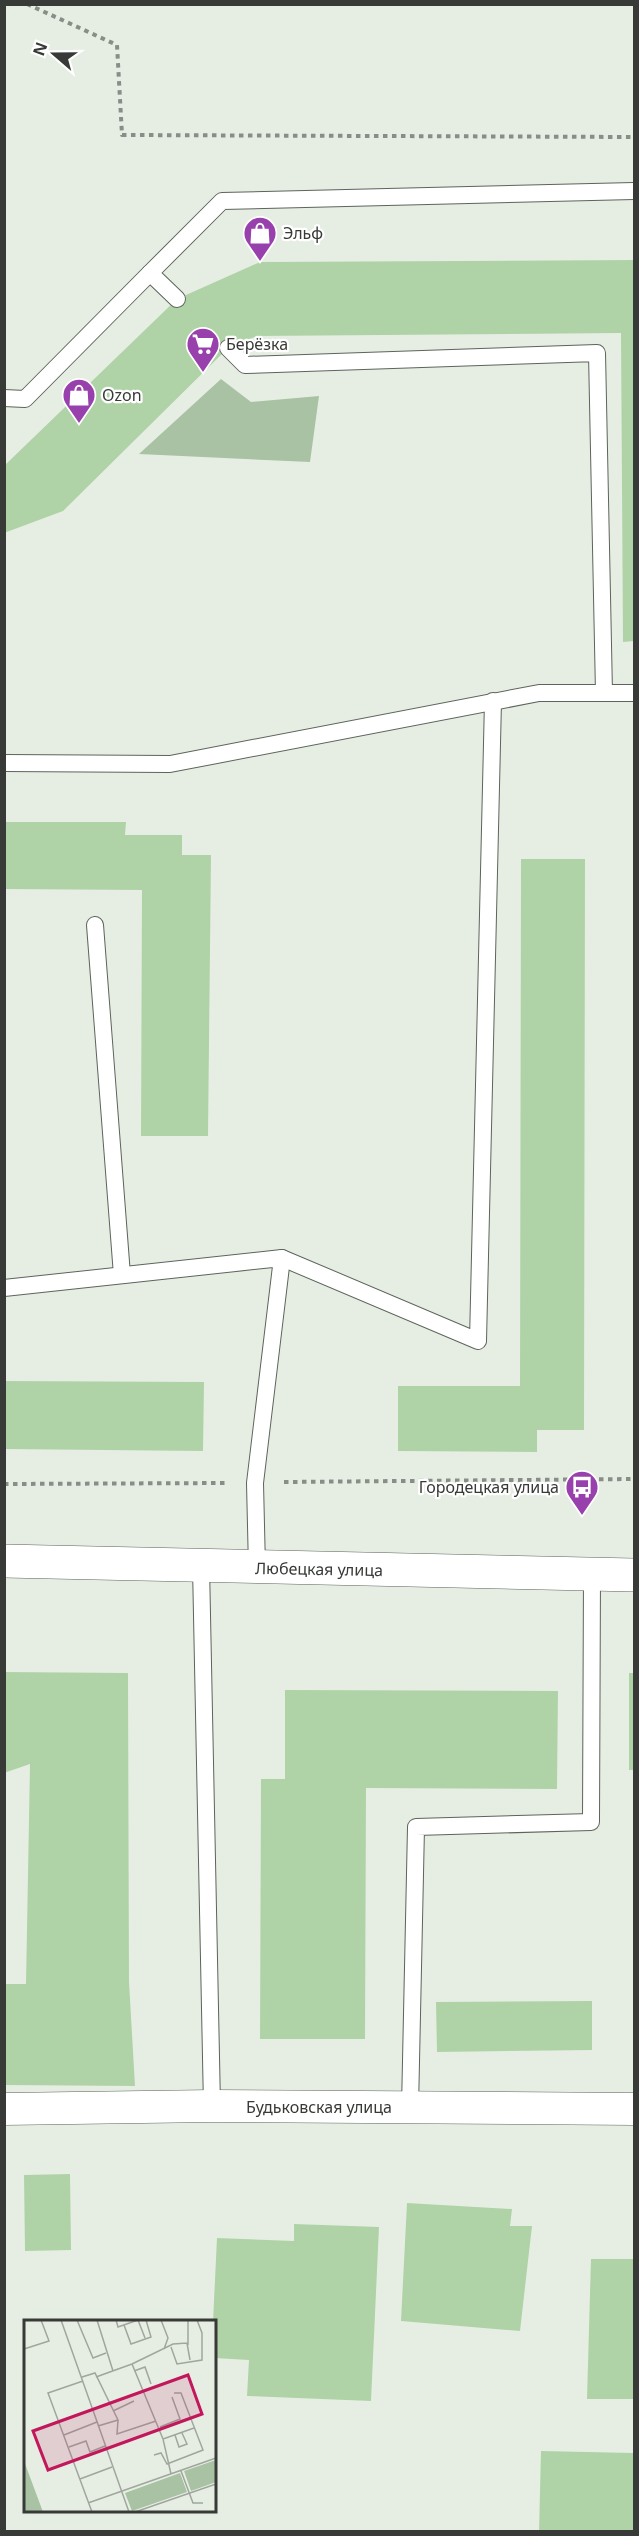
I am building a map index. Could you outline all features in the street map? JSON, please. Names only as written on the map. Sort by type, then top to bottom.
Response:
[{"type":"street","name":"Любецкая улица","points":[[4,1561],[634,1575]]},
{"type":"street","name":"Будьковская улица","points":[[4,2109],[212,2106],[634,2109]]},
{"type":"lane","points":[[4,398],[25,399],[222,201],[634,191]]},
{"type":"lane","points":[[150,273],[177,299]]},
{"type":"lane","points":[[228,348],[245,365],[597,353],[604,693]]},
{"type":"lane","points":[[4,763],[170,764],[539,693],[634,693]]},
{"type":"lane","points":[[4,1288],[282,1258],[478,1341],[493,701]]},
{"type":"lane","points":[[95,925],[122,1275]]},
{"type":"lane","points":[[257,1568],[255,1483],[282,1258]]},
{"type":"lane","points":[[201,1566],[212,2106]]},
{"type":"lane","points":[[410,2108],[416,1827],[591,1822],[592,1574]]},
{"type":"path","points":[[27,4],[117,45],[122,135],[634,137]]},
{"type":"path","points":[[4,1484],[634,1479]]},
{"type":"green space","points":[[221,379],[251,402],[319,396],[310,462],[139,454]]},
{"type":"building","points":[[634,260],[634,641],[623,642],[621,333],[257,336],[228,348],[63,511],[4,533],[4,466],[177,299],[260,262]]},
{"type":"building","points":[[4,822],[126,822],[125,835],[182,835],[182,855],[211,855],[208,1136],[141,1136],[142,890],[4,889]]},
{"type":"building","points":[[521,859],[585,859],[584,1430],[537,1430],[537,1452],[398,1451],[398,1386],[520,1386]]},
{"type":"building","points":[[4,1381],[204,1382],[203,1451],[4,1449]]},
{"type":"building","points":[[4,1672],[128,1673],[129,1982],[135,2086],[4,2085],[4,1984],[26,1984],[30,1764],[4,1773]]},
{"type":"building","points":[[629,1673],[634,1673],[634,1770],[629,1770]]},
{"type":"building","points":[[285,1690],[558,1691],[557,1789],[366,1788],[365,2039],[260,2039],[261,1779],[285,1779]]},
{"type":"building","points":[[592,2001],[592,2050],[437,2052],[436,2002]]},
{"type":"building","points":[[70,2174],[71,2250],[25,2251],[24,2175]]},
{"type":"building","points":[[407,2203],[512,2209],[510,2226],[532,2226],[520,2331],[401,2321]]},
{"type":"building","points":[[294,2224],[379,2227],[371,2401],[247,2396],[249,2360],[216,2358],[216,2320],[213,2320],[217,2238],[294,2241]]},
{"type":"building","points":[[591,2259],[634,2259],[634,2399],[587,2399]]},
{"type":"building","points":[[541,2451],[634,2453],[634,2532],[539,2532]]},
{"type":"place","name":"Эльф","points":[[260,262]]},
{"type":"place","name":"Берёзка","points":[[203,373]]},
{"type":"place","name":"Ozon","points":[[79,424]]},
{"type":"place","name":"Городецкая улица","points":[[582,1516]]}]
